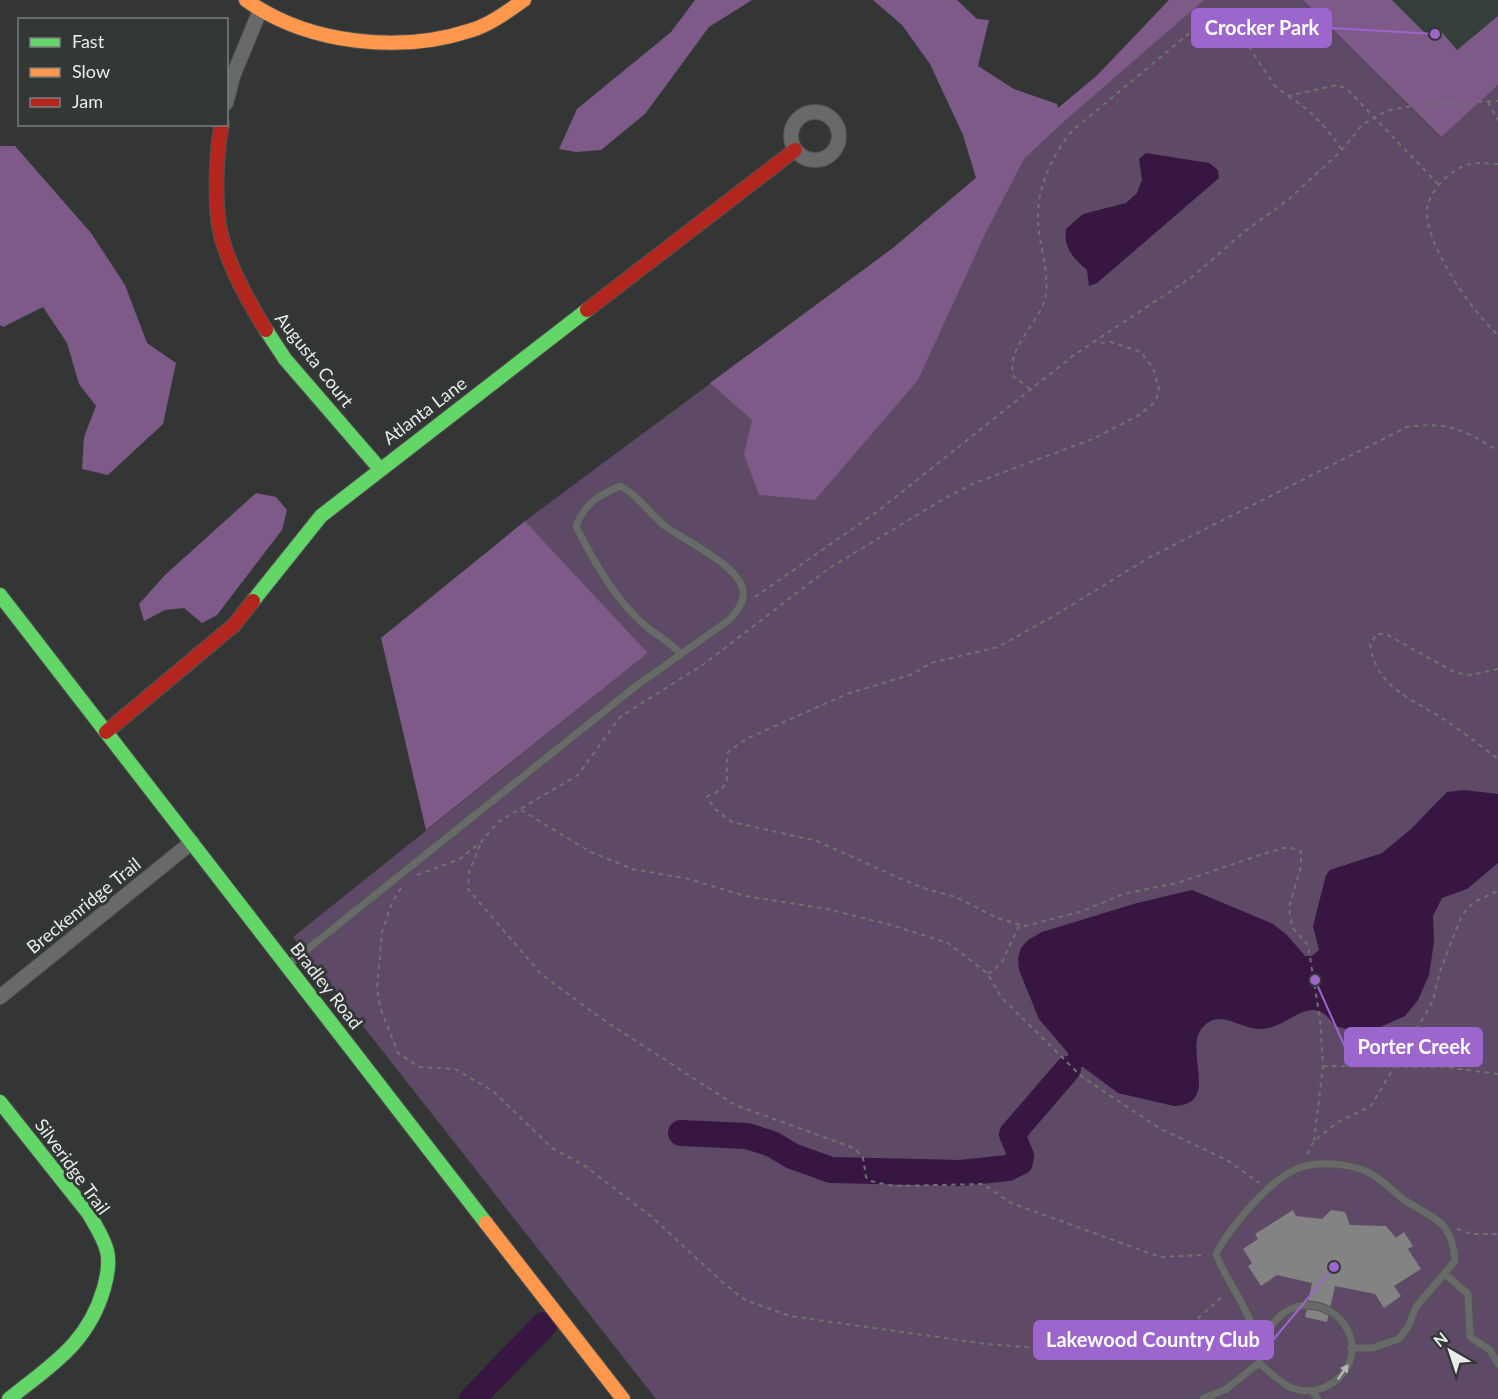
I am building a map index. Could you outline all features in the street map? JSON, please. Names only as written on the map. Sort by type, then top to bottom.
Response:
[{"type":"street","points":[[246,0],[260,13],[328,38],[404,41],[439,39],[475,29],[524,0]]},
{"type":"street","points":[[228,95],[233,76],[260,13]]},
{"type":"street","name":"Augusta Court","points":[[222,126],[218,143],[219,226],[244,295],[285,359],[380,469]]},
{"type":"street","name":"Atlanta Lane","points":[[106,732],[234,625],[321,516],[795,150]]},
{"type":"street","name":"Bradley Road","points":[[0,595],[623,1399]]},
{"type":"street","name":"Breckenridge Trail","points":[[0,997],[192,842]]},
{"type":"street","name":"Silveridge Trail","points":[[0,1102],[83,1206],[108,1252],[104,1291],[96,1314],[80,1339],[9,1399]]},
{"type":"lane","points":[[287,965],[636,686],[729,620],[741,606],[744,595],[742,586],[711,553],[665,526],[632,492],[620,486],[606,492],[583,508],[576,526],[587,549],[628,608],[642,624],[681,654]]},
{"type":"lane","points":[[1259,1363],[1259,1344],[1252,1320],[1216,1254],[1224,1238],[1268,1190],[1299,1168],[1314,1164],[1367,1171],[1406,1201],[1444,1224],[1454,1243],[1455,1260],[1416,1307],[1408,1327],[1399,1339],[1372,1348],[1351,1348]]},
{"type":"lane","points":[[1444,1274],[1468,1294],[1470,1337],[1490,1350],[1498,1364]]},
{"type":"lane","points":[[1259,1344],[1279,1317],[1290,1309],[1303,1305],[1317,1306],[1340,1319],[1348,1330],[1351,1348],[1350,1359],[1344,1373],[1333,1383],[1312,1391],[1291,1388],[1259,1363]]},
{"type":"lane","points":[[1203,1399],[1226,1389],[1259,1363]]},
{"type":"lane","points":[[1312,1391],[1318,1399]]},
{"type":"path","points":[[1030,390],[1013,376],[1011,365],[1014,353],[1034,325],[1045,299],[1044,264],[1037,218],[1044,180],[1059,145],[1073,130],[1192,31],[1224,28],[1243,38],[1275,86],[1308,108],[1325,125],[1342,150]]},
{"type":"path","points":[[1288,96],[1337,85],[1347,89],[1438,184]]},
{"type":"path","points":[[741,606],[803,566],[878,511],[1074,355],[1097,342],[1142,308],[1192,277],[1244,232],[1287,200],[1342,150],[1362,125],[1386,111],[1422,104],[1498,101]]},
{"type":"path","points":[[1488,102],[1498,120]]},
{"type":"path","points":[[1498,164],[1469,164],[1438,184],[1426,211],[1431,234],[1467,300],[1498,335]]},
{"type":"path","points":[[414,876],[460,859],[481,842],[498,822],[578,775],[620,717],[704,664],[828,569],[945,498],[975,483],[1095,438],[1139,415],[1156,401],[1159,389],[1153,368],[1140,352],[1111,342],[1097,342]]},
{"type":"path","points":[[1498,452],[1470,433],[1434,423],[1407,427],[1150,557],[1009,642],[931,663],[913,674],[847,694],[746,739],[728,752],[727,783],[724,789],[706,797],[715,809],[732,822],[818,841],[899,878],[929,890],[956,897],[998,918],[1025,926],[1083,911],[1123,894],[1177,883],[1288,847],[1301,851],[1301,867],[1289,906],[1292,927],[1308,945],[1320,1019],[1323,1066],[1314,1141],[1338,1122],[1371,1106],[1433,1001],[1440,971],[1462,915],[1474,902],[1498,891]]},
{"type":"path","points":[[1498,669],[1472,675],[1456,673],[1386,634],[1377,634],[1370,644],[1372,661],[1387,684],[1446,721],[1498,759]]},
{"type":"path","points":[[521,810],[590,851],[632,869],[689,879],[746,896],[827,909],[891,925],[948,944],[988,974],[1001,997],[1081,1077],[1159,1128],[1227,1160],[1268,1190]]},
{"type":"path","points":[[481,842],[469,872],[468,889],[541,974],[735,1105],[854,1148],[866,1164],[866,1177],[870,1180],[894,1186],[983,1184],[1011,1203],[1160,1257],[1216,1254]]},
{"type":"path","points":[[404,885],[392,903],[382,932],[377,988],[380,1007],[398,1053],[419,1068],[455,1070],[493,1091],[552,1148],[585,1166],[652,1217],[721,1281],[745,1300],[790,1316],[986,1344],[1049,1349],[1097,1348],[1144,1342],[1185,1330],[1233,1286]]},
{"type":"path","points":[[988,974],[1001,964],[1020,924]]},
{"type":"path","points":[[1323,1066],[1445,1067],[1498,1074]]},
{"type":"path","points":[[1444,1224],[1472,1234],[1498,1234]]},
{"type":"shaded area","points":[[695,0],[752,0],[709,27],[645,114],[601,150],[576,152],[559,149],[577,109],[671,32]]},
{"type":"shaded area","points":[[873,0],[957,0],[977,19],[989,20],[978,66],[1014,89],[1057,104],[1058,108],[1098,75],[1169,0],[1204,0],[1024,159],[985,234],[918,380],[815,500],[759,495],[744,454],[752,420],[710,383],[893,248],[976,178],[963,135],[930,64],[902,25]]},
{"type":"shaded area","points":[[1169,0],[1303,0],[1440,137],[1498,85],[1498,1399],[656,1399],[293,937],[648,653],[525,521],[893,248],[1097,75]]},
{"type":"shaded area","points":[[1303,0],[1392,0],[1432,40],[1441,31],[1457,50],[1498,16],[1498,85],[1441,137]]},
{"type":"shaded area","points":[[1362,0],[1498,0],[1498,17],[1428,74]]},
{"type":"shaded area","points":[[0,146],[15,146],[91,233],[125,285],[147,343],[176,363],[163,424],[108,475],[82,469],[84,437],[96,406],[79,384],[67,343],[43,307],[3,327],[0,325]]},
{"type":"shaded area","points":[[1146,153],[1209,163],[1218,170],[1219,178],[1097,283],[1089,286],[1087,270],[1068,247],[1066,229],[1083,214],[1126,203],[1137,193],[1142,180],[1139,159]]},
{"type":"shaded area","points":[[256,493],[276,497],[287,510],[282,530],[217,615],[202,623],[184,608],[165,610],[144,621],[139,604],[165,575]]},
{"type":"shaded area","points":[[525,521],[648,653],[426,830],[381,638]]},
{"type":"shaded area","points":[[1464,790],[1498,794],[1498,863],[1467,889],[1442,898],[1433,916],[1434,942],[1429,975],[1418,1000],[1405,1016],[1365,1034],[1335,1026],[1326,1015],[1317,1011],[1308,1011],[1270,1028],[1259,1029],[1216,1019],[1203,1027],[1198,1037],[1196,1048],[1199,1086],[1196,1096],[1188,1103],[1174,1106],[1118,1093],[1083,1067],[1073,1067],[1069,1062],[1068,1053],[1039,1019],[1019,970],[1018,958],[1021,948],[1028,940],[1042,932],[1137,903],[1192,890],[1273,924],[1287,935],[1305,956],[1312,956],[1319,950],[1313,926],[1326,875],[1330,870],[1382,853],[1411,829],[1447,792]]},
{"type":"building","points":[[1293,1210],[1296,1216],[1322,1219],[1331,1210],[1345,1212],[1350,1225],[1386,1226],[1396,1238],[1404,1232],[1413,1246],[1408,1249],[1421,1269],[1394,1286],[1401,1296],[1384,1308],[1375,1294],[1335,1286],[1327,1322],[1305,1317],[1312,1283],[1277,1275],[1261,1286],[1248,1266],[1252,1263],[1243,1249],[1258,1239],[1255,1234]]},
{"type":"waterway","points":[[681,1133],[747,1136],[772,1144],[792,1156],[831,1170],[961,1173],[1008,1168],[1020,1162],[1021,1156],[1012,1134],[1068,1069]]},
{"type":"waterway","points":[[472,1399],[544,1325]]},
{"type":"traffic: fast","points":[[253,601],[321,516],[587,310]]},
{"type":"traffic: fast","points":[[266,330],[285,359],[380,469]]},
{"type":"traffic: fast","points":[[0,595],[486,1223]]},
{"type":"traffic: fast","points":[[0,1102],[89,1214],[104,1241],[108,1260],[105,1284],[97,1307],[78,1339],[53,1364],[9,1399]]},
{"type":"traffic: slow","points":[[246,0],[297,27],[326,35],[385,43],[415,42],[472,30],[493,21],[524,0]]},
{"type":"traffic: slow","points":[[486,1223],[623,1399]]},
{"type":"traffic: jam","points":[[222,126],[217,174],[219,225],[232,266],[266,330]]},
{"type":"traffic: jam","points":[[587,310],[795,150]]},
{"type":"traffic: jam","points":[[106,732],[234,625],[253,601]]},
{"type":"place","name":"Crocker Park","points":[[1435,34]]},
{"type":"place","name":"Porter Creek","points":[[1315,980]]},
{"type":"place","name":"Lakewood Country Club","points":[[1334,1267]]}]
